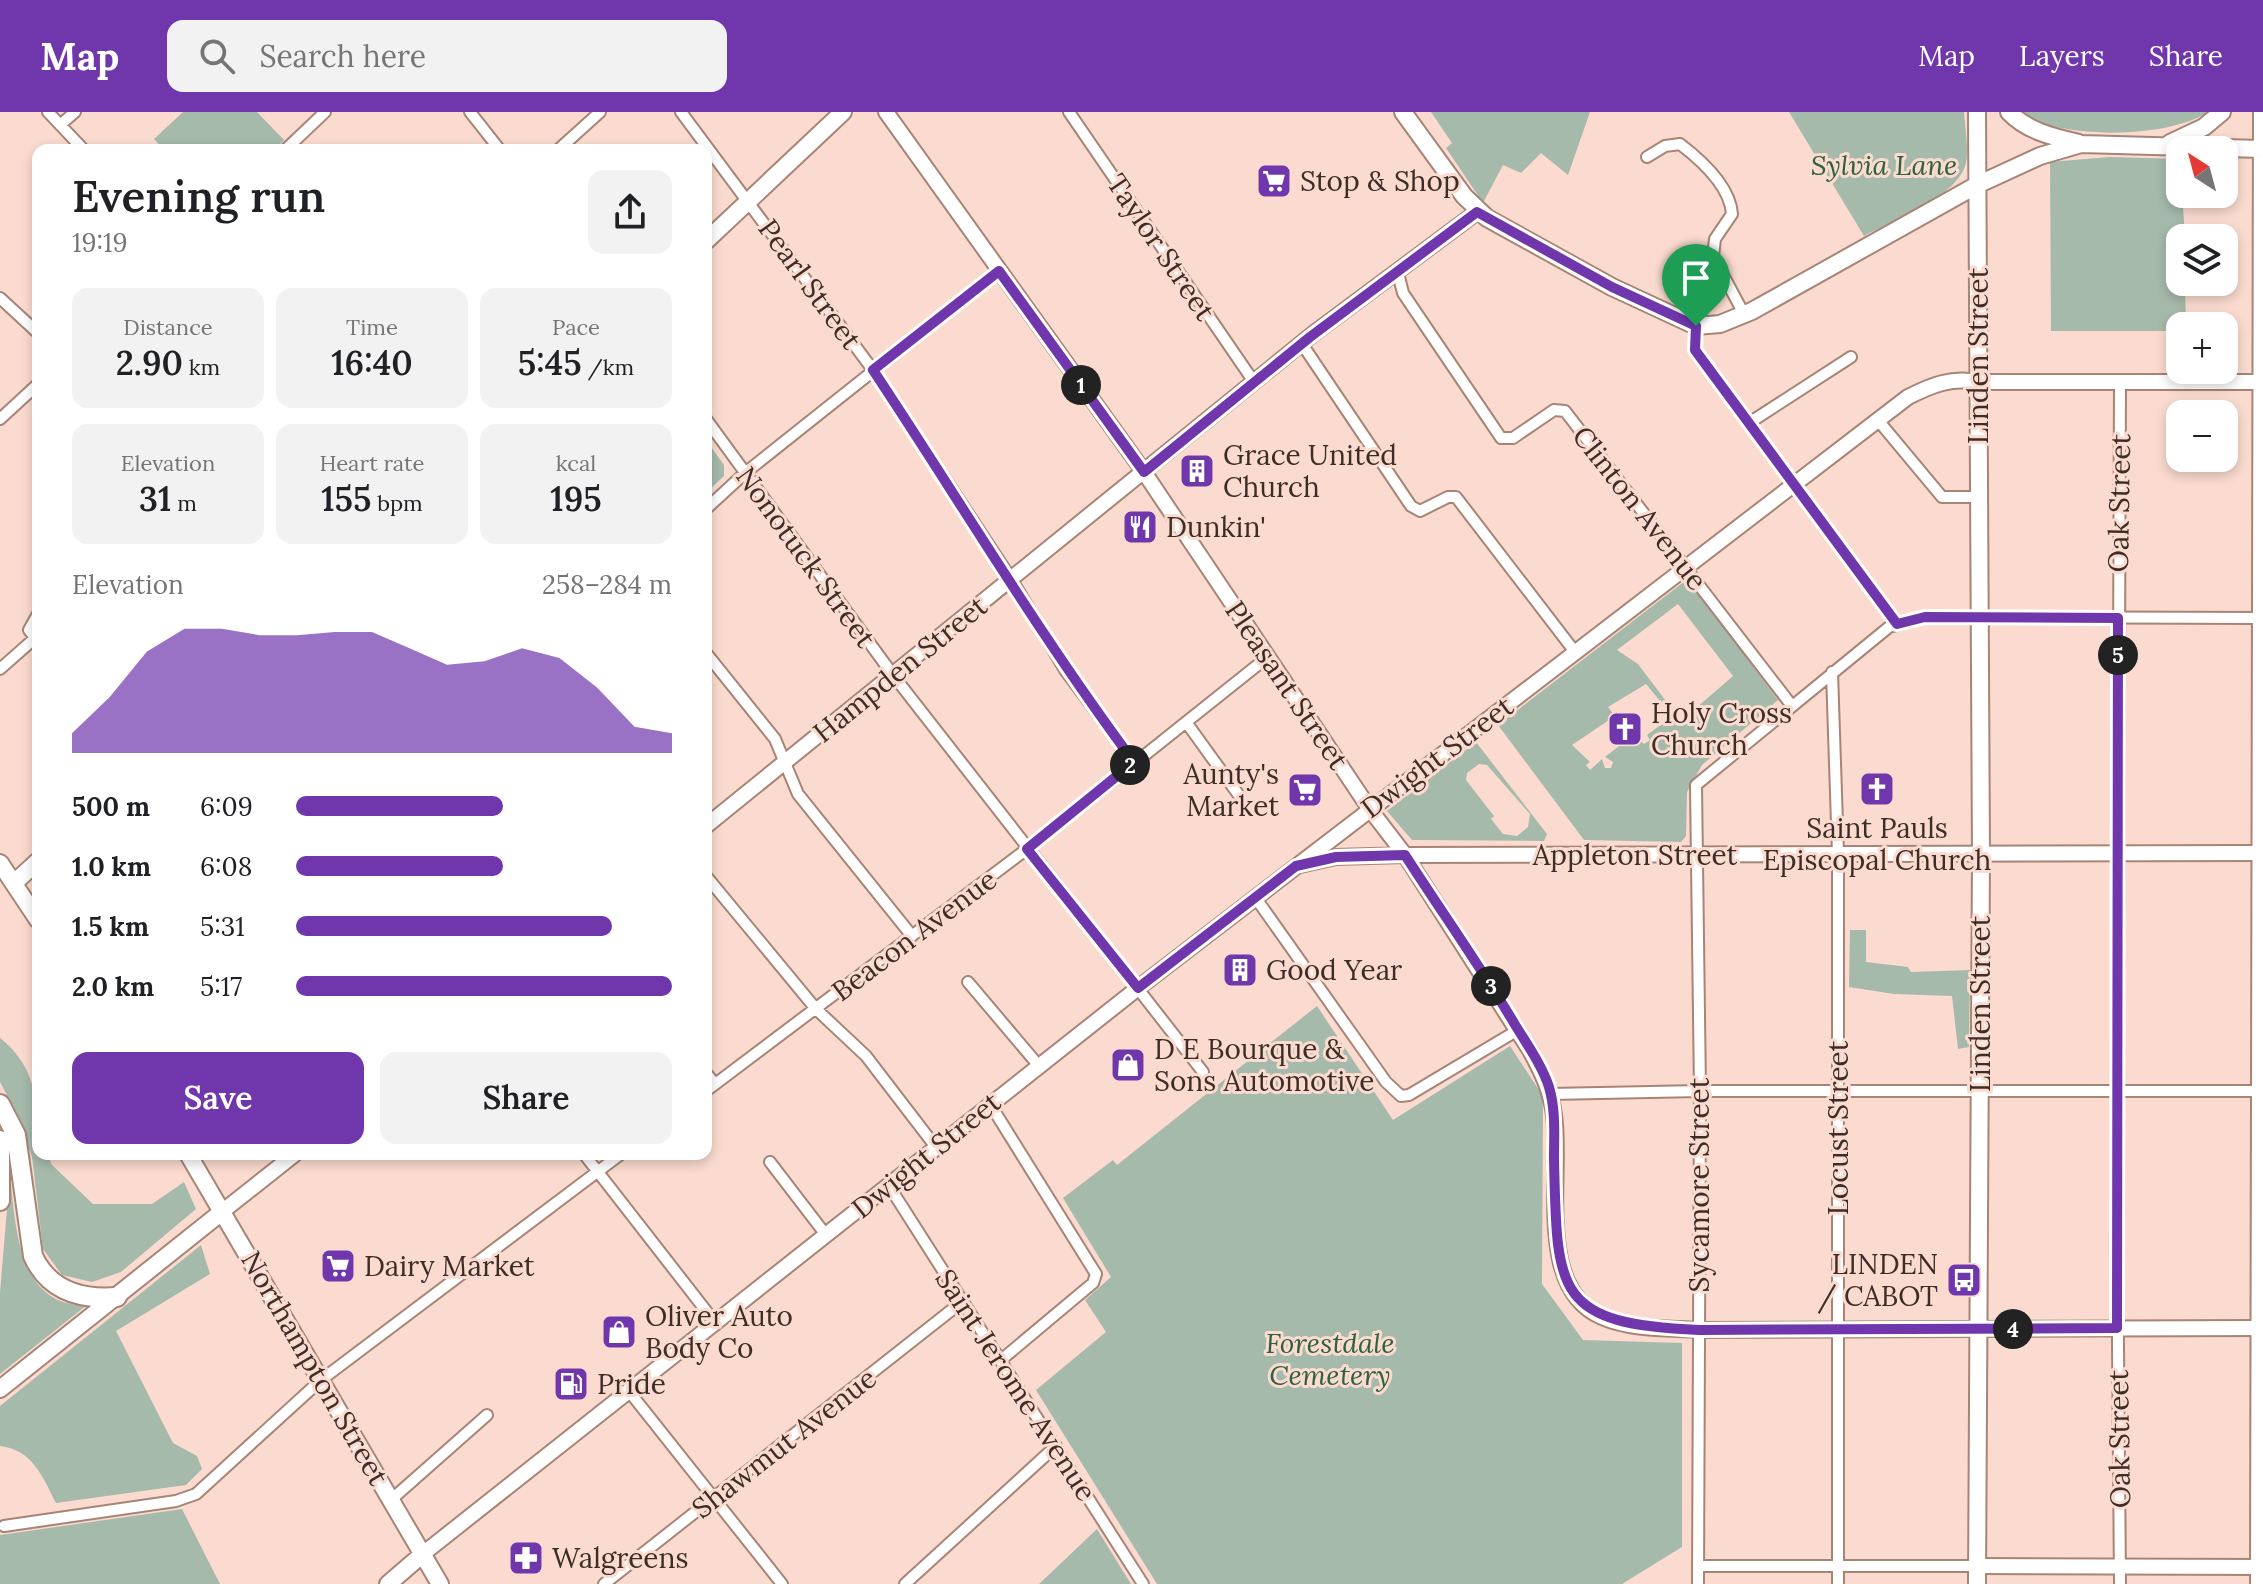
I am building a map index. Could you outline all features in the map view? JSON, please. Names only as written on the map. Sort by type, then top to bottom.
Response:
[{"type":"highway","points":[[0,1104],[16,1135],[33,1256],[39,1269],[72,1295],[117,1297]]},
{"type":"highway","points":[[0,1140],[0,1201]]},
{"type":"main road","points":[[712,235],[843,112]]},
{"type":"main road","name":"Pleasant Street","points":[[886,112],[1144,472],[1369,808],[1405,855],[1518,1030],[1550,1094],[1555,1117],[1558,1246],[1566,1283],[1579,1300],[1602,1317],[1631,1326],[1699,1330]]},
{"type":"main road","points":[[1403,112],[1477,212],[1612,287],[1696,326],[1720,324],[1744,314],[1977,185],[2040,156],[2081,144]]},
{"type":"main road","name":"Linden Street","points":[[1977,112],[1981,855],[1977,1584]]},
{"type":"main road","points":[[2009,112],[2019,122],[2052,137],[2081,144],[2262,149]]},
{"type":"main road","points":[[2165,145],[2204,127],[2222,112]]},
{"type":"main road","points":[[1977,1566],[2121,1567],[2260,1573],[2262,112]]},
{"type":"main road","name":"Hampden Street","points":[[712,821],[1254,382],[1477,212]]},
{"type":"main road","name":"Dwight Street","points":[[424,1553],[714,1321],[889,1186],[935,1146],[1369,808],[1908,397],[1935,384],[1960,378],[1978,382],[2262,382]]},
{"type":"main road","name":"Appleton Street","points":[[1296,866],[1336,857],[1405,855],[2262,853]]},
{"type":"main road","points":[[0,863],[32,911]]},
{"type":"main road","points":[[14,883],[32,866]]},
{"type":"main road","name":"Northampton Street","points":[[192,1160],[440,1584]]},
{"type":"main road","points":[[0,1389],[287,1160]]},
{"type":"main road","points":[[1699,1330],[2262,1328]]},
{"type":"main road","points":[[388,1584],[424,1553]]},
{"type":"street","points":[[48,112],[78,144]]},
{"type":"street","points":[[60,125],[75,112]]},
{"type":"street","points":[[291,144],[325,112]]},
{"type":"street","points":[[470,112],[495,144]]},
{"type":"street","points":[[565,144],[600,112]]},
{"type":"street","name":"Pearl Street","points":[[681,112],[705,144]]},
{"type":"street","name":"Taylor Street","points":[[1069,112],[1254,382]]},
{"type":"street","points":[[1647,157],[1665,146],[1680,144],[1695,155],[1724,189],[1732,214],[1715,239],[1713,256],[1744,314]]},
{"type":"street","name":"Pearl Street","points":[[712,153],[873,370],[1012,580],[1065,670],[1134,762]]},
{"type":"street","points":[[712,503],[745,473],[999,271]]},
{"type":"street","name":"Clinton Avenue","points":[[1398,273],[1403,293],[1501,438],[1513,438],[1554,410],[1565,411],[1792,706]]},
{"type":"street","points":[[0,298],[32,327]]},
{"type":"street","points":[[1696,326],[1695,350],[1792,486],[1897,624]]},
{"type":"street","points":[[1302,344],[1411,506],[1420,511],[1448,497],[1456,497],[1575,652]]},
{"type":"street","points":[[1749,423],[1851,357]]},
{"type":"street","name":"Oak Street","points":[[2120,382],[2117,1328],[2120,1584]]},
{"type":"street","points":[[0,419],[32,390]]},
{"type":"street","points":[[1877,419],[1942,497],[1978,497]]},
{"type":"street","name":"Nonotuck Street","points":[[712,427],[893,675],[1203,1072]]},
{"type":"street","points":[[1792,706],[1897,624],[1925,617],[2262,618]]},
{"type":"street","points":[[0,669],[32,643]]},
{"type":"street","name":"Beacon Avenue","points":[[712,1086],[1027,849],[1269,656]]},
{"type":"street","points":[[712,660],[775,739],[798,794],[912,936]]},
{"type":"street","name":"Locust Street","points":[[1832,672],[1838,854],[1838,1584]]},
{"type":"street","name":"Sycamore Street","points":[[1698,1584],[1700,1091],[1696,785],[1792,706]]},
{"type":"street","points":[[1186,722],[1238,794]]},
{"type":"street","points":[[712,883],[816,1009],[866,1056],[935,1146]]},
{"type":"street","points":[[1255,897],[1386,1082],[1401,1096],[1409,1095],[1518,1030]]},
{"type":"street","points":[[968,982],[1039,1066]]},
{"type":"street","points":[[1550,1094],[2261,1091]]},
{"type":"street","points":[[990,1104],[1096,1274],[1093,1283],[1001,1360]]},
{"type":"street","points":[[588,1160],[714,1321]]},
{"type":"street","points":[[4,1526],[190,1497],[210,1484],[261,1431],[321,1380],[613,1160]]},
{"type":"street","points":[[770,1162],[826,1235]]},
{"type":"street","name":"Saint Jerome Avenue","points":[[889,1186],[1143,1584]]},
{"type":"street","name":"Shawmut Avenue","points":[[604,1584],[963,1301]]},
{"type":"street","points":[[628,1390],[782,1584]]},
{"type":"street","points":[[392,1499],[487,1415]]},
{"type":"street","points":[[905,1584],[1056,1446]]},
{"type":"street","points":[[1698,1566],[1977,1566]]},
{"type":"green space","points":[[183,112],[257,112],[284,140],[280,144],[159,144],[154,139]]},
{"type":"green space","points":[[1431,112],[1590,112],[1568,175],[1541,153],[1521,173],[1503,165],[1483,203],[1446,148],[1452,143]]},
{"type":"green space","name":"Sylvia Lane","points":[[1789,112],[1964,112],[1966,163],[1951,187],[1938,197],[1864,236]]},
{"type":"green space","points":[[2018,112],[2208,112],[2167,127],[2113,133],[2059,128]]},
{"type":"green space","points":[[2109,157],[2166,159],[2166,208],[2183,208],[2184,224],[2166,224],[2166,296],[2185,296],[2186,312],[2166,312],[2166,331],[2051,331],[2050,162]]},
{"type":"green space","points":[[712,448],[724,465],[724,476],[712,487]]},
{"type":"green space","points":[[1689,581],[1778,700],[1702,765],[1687,792],[1686,836],[1681,842],[1584,840],[1498,725],[1681,584]],"holes":[[[1678,604],[1733,676],[1681,721],[1638,664],[1617,650]],[[1646,684],[1670,713],[1667,720],[1647,735],[1650,740],[1644,744],[1633,735],[1605,757],[1613,762],[1611,768],[1605,768],[1602,759],[1590,770],[1586,765],[1590,762],[1572,745],[1615,716],[1608,707]]]},
{"type":"green space","points":[[1476,742],[1547,834],[1544,841],[1412,840],[1387,811]],"holes":[[[1479,764],[1487,765],[1530,814],[1528,827],[1517,836],[1503,834],[1491,819],[1494,816],[1466,780],[1467,773]]]},
{"type":"green space","points":[[1850,930],[1866,930],[1866,962],[1908,967],[1911,972],[1970,970],[1969,1047],[1958,1049],[1952,996],[1894,994],[1849,987]]},
{"type":"green space","name":"Forestdale Cemetery","points":[[1317,1006],[1393,1120],[1510,1046],[1543,1096],[1542,1284],[1583,1340],[1682,1343],[1682,1547],[1622,1584],[1157,1584],[1036,1390],[1106,1332],[1085,1300],[1111,1277],[1063,1198],[1113,1160],[1117,1165]]},
{"type":"green space","points":[[0,1038],[22,1063],[32,1084],[32,1157],[20,1120],[0,1082]]},
{"type":"green space","points":[[32,1160],[50,1160],[93,1204],[152,1204],[184,1182],[196,1209],[121,1272],[92,1282],[62,1275],[43,1249]]},
{"type":"green space","points":[[10,1172],[18,1237],[33,1277],[46,1293],[64,1302],[87,1305],[0,1374],[0,1293]]},
{"type":"green space","points":[[201,1245],[210,1274],[116,1331],[173,1443],[197,1456],[202,1469],[186,1485],[56,1503],[29,1459],[11,1448],[0,1446],[0,1406]]},
{"type":"green space","points":[[182,1509],[220,1584],[0,1584],[0,1535]]},
{"type":"green space","points":[[1097,1529],[1131,1584],[1039,1584]]},
{"type":"place","name":"Stop & Shop","points":[[1274,181]]},
{"type":"place","name":"Grace United Church","points":[[1197,471]]},
{"type":"place","name":"Dunkin'","points":[[1140,527]]},
{"type":"place","name":"Holy Cross Church","points":[[1625,729]]},
{"type":"place","name":"Saint Pauls Episcopal Church","points":[[1877,789]]},
{"type":"place","name":"Aunty's Market","points":[[1305,790]]},
{"type":"place","name":"Good Year","points":[[1240,970]]},
{"type":"place","name":"D E Bourque & Sons Automotive","points":[[1128,1065]]},
{"type":"place","name":"Dairy Market","points":[[338,1266]]},
{"type":"place","name":"LINDEN / CABOT","points":[[1964,1280]]},
{"type":"place","name":"Oliver Auto Body Co","points":[[619,1332]]},
{"type":"place","name":"Pride","points":[[571,1384]]},
{"type":"place","name":"Walgreens","points":[[526,1558]]},
{"type":"route","points":[[1477,212],[1612,287],[1696,326],[1695,350],[1792,486],[1897,624],[1925,617],[2118,618],[2117,1328],[1699,1330],[1631,1326],[1602,1317],[1584,1306],[1566,1283],[1558,1246],[1555,1117],[1548,1085],[1502,1003],[1405,855],[1336,857],[1296,866],[1138,988],[1027,849],[1134,762],[1065,670],[1012,580],[873,370],[999,271],[1144,472],[1310,337],[1477,212]]}]
